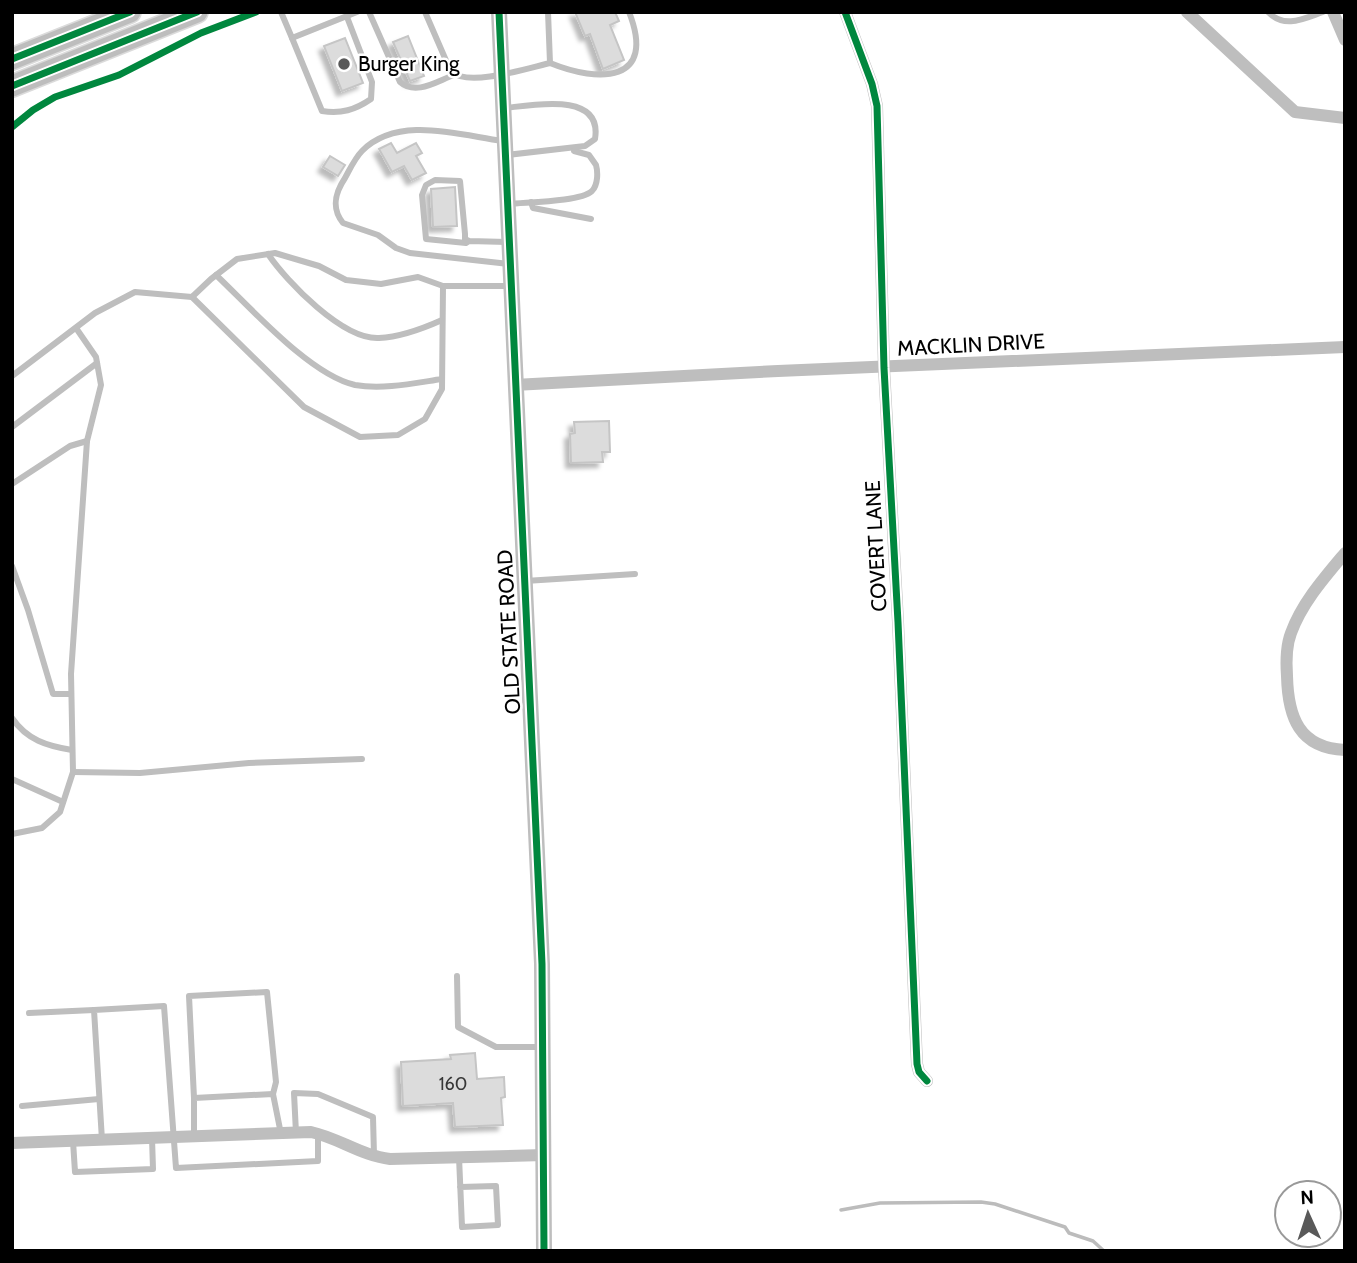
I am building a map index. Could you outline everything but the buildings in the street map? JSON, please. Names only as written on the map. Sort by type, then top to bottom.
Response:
[{"type":"highway","points":[[12,59],[131,12]]},
{"type":"highway","points":[[12,86],[197,12]]},
{"type":"street","name":"OLD STATE ROAD","points":[[499,12],[542,964],[544,1251]]},
{"type":"street","name":"COVERT LANE","points":[[845,12],[872,84],[877,106],[884,368],[898,622],[916,1064],[927,1081]]},
{"type":"street","points":[[1187,12],[1295,112],[1345,118]]},
{"type":"street","points":[[1334,12],[1345,40]]},
{"type":"street","name":"MACKLIN DRIVE","points":[[514,385],[1345,347]]},
{"type":"street","points":[[1345,553],[1298,615],[1290,636],[1286,663],[1287,693],[1296,725],[1308,739],[1327,749],[1345,750]]},
{"type":"street","points":[[12,1143],[296,1133],[328,1136],[374,1157],[390,1159],[544,1155]]},
{"type":"lane","points":[[281,12],[322,111],[339,113],[371,99],[372,82],[346,16]]},
{"type":"lane","points":[[292,38],[358,12]]},
{"type":"lane","points":[[369,12],[400,82],[415,90],[454,75],[501,75],[550,63],[572,72],[610,75],[629,66],[633,59],[636,36],[629,12]]},
{"type":"lane","points":[[425,12],[454,75]]},
{"type":"lane","points":[[548,12],[550,63]]},
{"type":"lane","points":[[1268,12],[1278,21],[1292,23],[1322,12]]},
{"type":"lane","points":[[503,108],[566,105],[588,111],[596,128],[595,139],[585,146],[566,149]]},
{"type":"lane","points":[[507,204],[584,196],[595,186],[597,171],[594,159],[582,152],[566,149],[504,148],[411,130],[388,134],[372,142],[360,153],[337,190],[335,208],[343,223],[378,235],[396,248],[410,253],[509,264]]},
{"type":"lane","points":[[469,241],[464,234],[460,181],[435,180],[425,185],[422,195],[426,239],[466,243],[508,242]]},
{"type":"lane","points":[[531,202],[533,208],[546,212],[591,219]]},
{"type":"lane","points":[[192,297],[237,259],[275,253],[318,266],[346,280],[381,284],[418,277],[443,286],[510,286]]},
{"type":"lane","points":[[268,254],[280,272],[315,306],[353,332],[377,338],[415,332],[443,320]]},
{"type":"lane","points":[[216,275],[314,365],[330,375],[355,385],[386,386],[442,379]]},
{"type":"lane","points":[[12,376],[95,313],[135,292],[192,297],[304,407],[360,437],[398,435],[425,419],[442,389],[443,286]]},
{"type":"lane","points":[[12,834],[42,828],[60,812],[73,772],[71,694],[87,440],[101,385],[96,357],[76,328]]},
{"type":"lane","points":[[12,427],[97,363]]},
{"type":"lane","points":[[12,484],[70,446],[87,440]]},
{"type":"lane","points":[[12,566],[53,694],[71,694]]},
{"type":"lane","points":[[524,581],[635,574]]},
{"type":"lane","points":[[12,718],[29,737],[47,746],[72,750]]},
{"type":"lane","points":[[73,772],[140,772],[249,763],[362,760]]},
{"type":"lane","points":[[12,779],[63,802]]},
{"type":"lane","points":[[457,976],[458,1027],[496,1047],[543,1048]]},
{"type":"lane","points":[[194,1136],[189,996],[267,992],[276,1082],[273,1094],[281,1133]]},
{"type":"lane","points":[[29,1013],[164,1006],[176,1168],[318,1161],[318,1134]]},
{"type":"lane","points":[[94,1010],[102,1140]]},
{"type":"lane","points":[[296,1133],[294,1093],[318,1094],[373,1117],[374,1157]]},
{"type":"lane","points":[[194,1098],[273,1094]]},
{"type":"lane","points":[[22,1106],[99,1099]]},
{"type":"lane","points":[[73,1141],[75,1172],[153,1169],[152,1138]]},
{"type":"lane","points":[[459,1157],[460,1187],[462,1227],[498,1225],[496,1186],[460,1187]]},
{"type":"waterway","points":[[841,1210],[880,1203],[995,1204],[1065,1227],[1069,1233],[1093,1241],[1104,1251]]},
{"type":"cycle path","points":[[12,59],[130,12]]},
{"type":"cycle path","points":[[12,86],[197,12]]},
{"type":"cycle path","points":[[12,127],[55,97],[119,75],[201,33],[256,12]]},
{"type":"cycle path","points":[[499,12],[542,964],[544,1251]]},
{"type":"cycle path","points":[[845,12],[872,84],[877,106],[884,368],[917,1064],[919,1072],[927,1081]]},
{"type":"place","name":"Burger King","points":[[344,64]]}]
